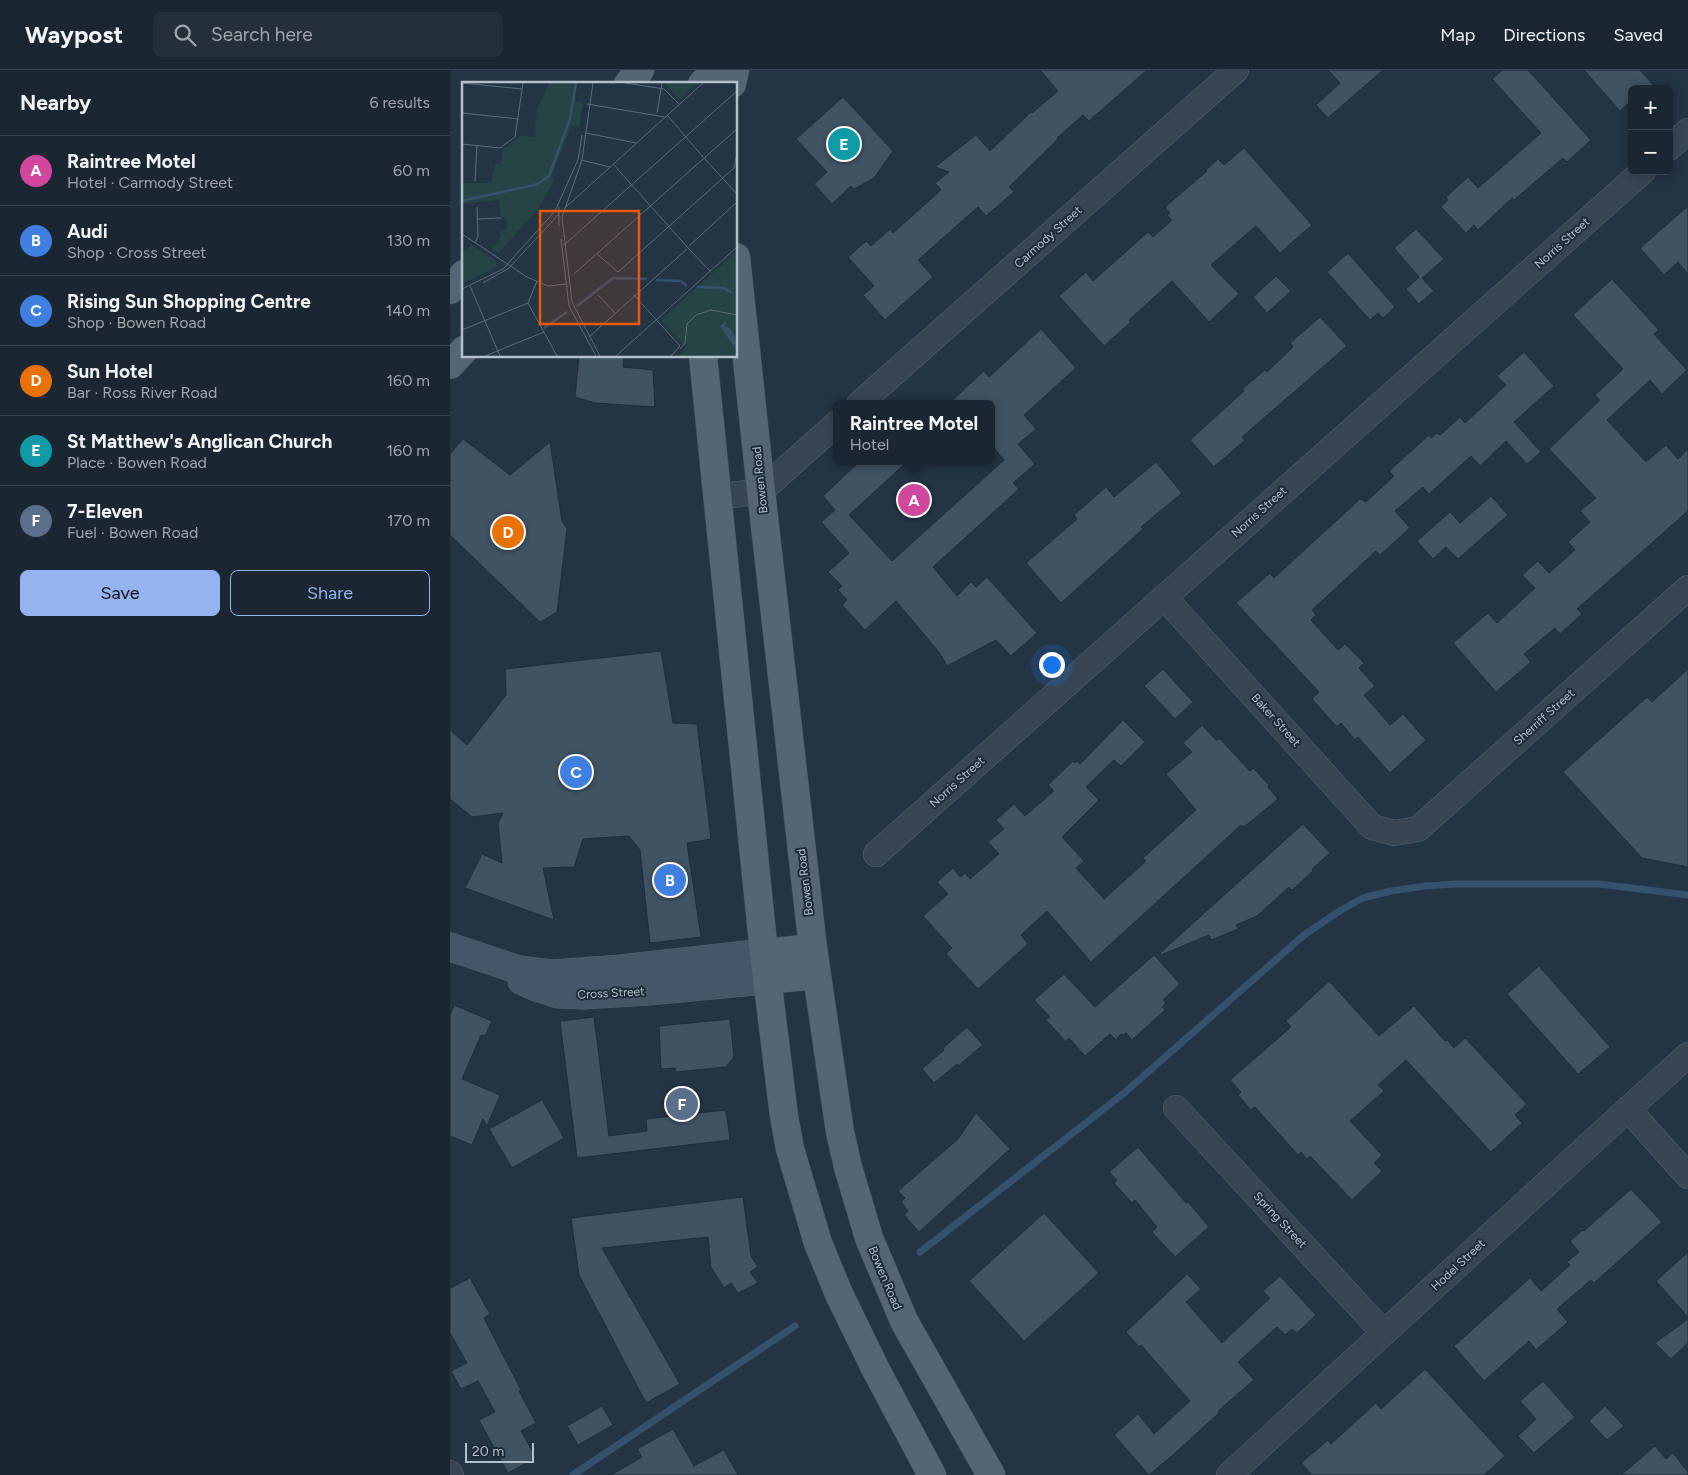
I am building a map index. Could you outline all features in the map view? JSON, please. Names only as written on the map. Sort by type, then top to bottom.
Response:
[{"type":"main road","points":[[630,82],[640,70]]},
{"type":"main road","points":[[704,82],[715,70]]},
{"type":"main road","name":"Bowen Road","points":[[738,275],[816,975],[840,1132],[848,1167],[869,1238],[904,1322],[991,1475]]},
{"type":"main road","points":[[450,290],[462,276]]},
{"type":"main road","points":[[450,365],[462,352]]},
{"type":"main road","points":[[704,358],[764,953],[784,1116],[790,1149],[818,1243],[839,1294],[876,1370],[932,1475]]},
{"type":"main road","points":[[764,953],[813,948]]},
{"type":"main road","name":"Cross Street","points":[[456,949],[519,970],[551,974],[620,969],[764,953]]},
{"type":"main road","name":"Cross Street","points":[[456,949],[536,988],[558,994],[583,995],[649,991],[767,980]]},
{"type":"main road","points":[[767,980],[816,975]]},
{"type":"street","name":"Carmody Street","points":[[865,400],[1236,70]]},
{"type":"street","points":[[1673,144],[1688,131]]},
{"type":"street","name":"Norris Street","points":[[876,854],[1639,175]]},
{"type":"street","points":[[718,498],[761,491],[833,427]]},
{"type":"street","name":"Sherriff Street","points":[[1394,833],[1418,829],[1688,588]]},
{"type":"street","name":"Baker Street","points":[[1164,597],[1372,827],[1394,833]]},
{"type":"street","name":"Hodel Street","points":[[1229,1475],[1688,1055]]},
{"type":"street","name":"Spring Street","points":[[1176,1108],[1384,1333]]},
{"type":"street","points":[[1628,1109],[1688,1176]]},
{"type":"building","points":[[1040,70],[1147,70],[1089,121],[1083,115],[1057,138],[1009,187],[1014,192],[986,216],[978,207],[918,260],[933,277],[885,320],[863,295],[874,286],[848,257],[866,241],[871,246],[890,229],[893,233],[941,190],[935,183],[949,172],[935,167],[976,135],[990,151],[1031,112],[1058,91]]},
{"type":"building","points":[[1328,70],[1383,70],[1328,118],[1316,105],[1340,83]]},
{"type":"building","points":[[1502,70],[1528,70],[1591,140],[1567,162],[1563,158],[1514,200],[1512,198],[1478,230],[1474,225],[1466,233],[1441,207],[1448,200],[1446,197],[1468,177],[1478,188],[1541,133],[1492,79]]},
{"type":"building","points":[[1584,70],[1640,70],[1653,85],[1628,85],[1628,104],[1620,111]]},
{"type":"building","points":[[843,97],[893,151],[874,178],[854,189],[851,186],[832,204],[814,184],[827,172],[796,139]]},
{"type":"building","points":[[1244,148],[1312,225],[1280,253],[1256,226],[1211,265],[1239,294],[1209,322],[1172,281],[1129,320],[1131,322],[1104,346],[1059,296],[1086,272],[1093,281],[1148,232],[1153,237],[1172,220],[1167,215],[1170,213],[1165,207],[1207,171],[1218,159],[1224,165]]},
{"type":"building","points":[[1688,206],[1688,274],[1678,262],[1664,275],[1640,248]]},
{"type":"building","points":[[1416,229],[1444,259],[1422,278],[1434,291],[1419,304],[1406,289],[1419,277],[1394,248]]},
{"type":"building","points":[[1348,253],[1395,307],[1383,318],[1378,313],[1370,320],[1327,272]]},
{"type":"building","points":[[1276,276],[1291,291],[1267,313],[1253,297]]},
{"type":"building","points":[[1612,279],[1659,330],[1654,334],[1687,370],[1662,394],[1650,380],[1607,420],[1646,462],[1666,445],[1678,459],[1688,449],[1688,511],[1577,609],[1582,614],[1560,634],[1555,628],[1524,654],[1531,662],[1496,692],[1453,643],[1488,613],[1497,623],[1535,588],[1522,575],[1538,561],[1549,573],[1575,550],[1568,542],[1590,522],[1580,511],[1596,498],[1549,449],[1600,400],[1595,395],[1623,369],[1573,315]]},
{"type":"building","points":[[1320,317],[1347,346],[1242,437],[1245,440],[1214,467],[1190,440],[1244,391],[1242,389],[1265,370],[1267,372],[1293,347],[1290,343]]},
{"type":"building","points":[[1041,329],[1076,368],[1024,415],[1036,429],[1018,444],[1035,464],[1013,483],[1019,489],[933,567],[957,596],[971,582],[976,587],[987,577],[1037,633],[1011,656],[996,640],[947,666],[939,652],[896,601],[865,630],[842,605],[847,600],[838,590],[842,586],[828,572],[849,553],[821,522],[835,510],[823,496],[856,465],[904,465],[849,515],[892,561],[1004,460],[995,450],[995,400],[952,400],[984,371],[989,377]]},
{"type":"building","points":[[1524,352],[1554,386],[1514,422],[1541,452],[1527,464],[1506,441],[1480,466],[1471,456],[1429,494],[1423,487],[1395,511],[1410,528],[1380,555],[1376,551],[1312,610],[1316,615],[1311,620],[1338,650],[1345,644],[1364,663],[1359,668],[1375,686],[1364,695],[1390,725],[1403,714],[1426,740],[1390,773],[1358,737],[1355,740],[1341,723],[1337,727],[1312,699],[1319,692],[1236,603],[1270,573],[1274,578],[1360,499],[1366,502],[1394,476],[1389,471],[1429,435],[1431,438],[1437,433],[1440,435],[1460,417],[1465,423],[1506,385],[1497,376]]},
{"type":"building","points":[[579,358],[624,358],[623,367],[653,370],[655,407],[595,403],[575,397]]},
{"type":"building","points":[[463,439],[510,475],[550,442],[562,521],[567,529],[557,612],[540,622],[450,535],[450,454]]},
{"type":"building","points":[[1156,462],[1182,493],[1141,527],[1143,529],[1061,603],[1026,563],[1077,519],[1074,515],[1106,487],[1114,497]]},
{"type":"building","points":[[1491,496],[1508,515],[1458,559],[1446,547],[1433,559],[1417,541],[1450,512],[1460,523]]},
{"type":"building","points":[[661,651],[673,723],[697,724],[711,839],[687,843],[701,937],[650,943],[640,850],[629,836],[583,839],[574,867],[543,868],[554,920],[465,888],[482,854],[502,863],[498,823],[503,813],[472,817],[450,799],[450,730],[467,745],[506,695],[505,669]]},
{"type":"building","points":[[1163,669],[1193,702],[1175,719],[1144,686]]},
{"type":"building","points":[[1688,669],[1688,867],[1642,858],[1563,772],[1647,697],[1652,702]]},
{"type":"building","points":[[1123,720],[1145,742],[1121,766],[1114,760],[1086,787],[1099,800],[1062,837],[1084,861],[1076,868],[1104,899],[1146,861],[1143,858],[1196,810],[1166,774],[1192,752],[1183,743],[1202,725],[1216,740],[1220,739],[1250,771],[1253,768],[1269,785],[1268,787],[1278,799],[1244,827],[1241,825],[1091,962],[1047,911],[1021,935],[1028,944],[978,989],[946,954],[952,948],[923,916],[948,894],[937,882],[953,868],[960,877],[965,873],[970,879],[999,854],[988,842],[1004,829],[996,820],[1014,804],[1025,816],[1054,791],[1048,785],[1073,761],[1075,763],[1077,761],[1080,764]]},
{"type":"building","points":[[1303,824],[1330,853],[1312,869],[1313,871],[1292,890],[1289,887],[1257,916],[1236,925],[1238,929],[1211,940],[1209,935],[1161,955],[1160,953]]},
{"type":"building","points":[[1154,955],[1180,984],[1163,1000],[1166,1003],[1162,1007],[1165,1010],[1132,1040],[1126,1033],[1121,1034],[1116,1040],[1110,1034],[1085,1056],[1069,1038],[1066,1042],[1046,1020],[1050,1017],[1034,1000],[1064,974],[1095,1007]]},
{"type":"building","points":[[1539,966],[1610,1047],[1578,1074],[1507,994]]},
{"type":"building","points":[[1329,981],[1379,1036],[1414,1006],[1445,1041],[1447,1040],[1454,1048],[1465,1038],[1527,1104],[1515,1115],[1522,1123],[1491,1152],[1406,1060],[1378,1085],[1384,1091],[1350,1121],[1382,1155],[1374,1163],[1382,1171],[1352,1200],[1310,1156],[1307,1159],[1301,1152],[1298,1155],[1255,1107],[1251,1110],[1238,1095],[1241,1092],[1230,1080],[1291,1027],[1286,1021]]},
{"type":"building","points":[[454,1005],[492,1021],[485,1036],[481,1035],[462,1079],[500,1095],[487,1126],[483,1119],[472,1145],[450,1136],[450,1015]]},
{"type":"building","points":[[594,1017],[609,1136],[647,1131],[646,1119],[726,1110],[730,1140],[577,1158],[560,1021]]},
{"type":"building","points":[[730,1019],[734,1057],[726,1067],[676,1072],[675,1068],[661,1069],[659,1026]]},
{"type":"building","points":[[967,1027],[983,1045],[934,1083],[922,1069]]},
{"type":"building","points":[[542,1100],[564,1138],[512,1168],[489,1129]]},
{"type":"building","points":[[976,1113],[1010,1149],[919,1232],[904,1215],[908,1211],[901,1202],[905,1198],[898,1191],[958,1139]]},
{"type":"building","points":[[1138,1147],[1209,1227],[1175,1257],[1152,1232],[1157,1227],[1135,1200],[1132,1203],[1114,1183],[1117,1180],[1109,1172]]},
{"type":"building","points":[[1631,1189],[1662,1222],[1594,1283],[1591,1280],[1557,1309],[1568,1322],[1536,1350],[1529,1341],[1484,1381],[1454,1346],[1530,1278],[1541,1291],[1570,1265],[1567,1262],[1579,1252],[1570,1241]]},
{"type":"building","points":[[743,1197],[751,1256],[758,1267],[750,1272],[758,1283],[738,1293],[731,1283],[724,1288],[711,1267],[708,1237],[602,1248],[680,1384],[646,1403],[579,1275],[571,1218]]},
{"type":"building","points":[[1044,1213],[1099,1273],[1024,1341],[969,1281]]},
{"type":"building","points":[[1688,1252],[1688,1317],[1656,1281]]},
{"type":"building","points":[[1187,1274],[1201,1289],[1186,1302],[1222,1343],[1270,1298],[1263,1291],[1280,1276],[1316,1315],[1297,1333],[1292,1329],[1285,1335],[1277,1327],[1238,1362],[1254,1380],[1149,1475],[1114,1435],[1138,1414],[1154,1434],[1190,1401],[1141,1345],[1139,1347],[1126,1332]]},
{"type":"building","points":[[470,1278],[490,1314],[484,1318],[536,1423],[521,1431],[536,1458],[508,1473],[479,1420],[495,1412],[478,1381],[461,1389],[451,1371],[467,1363],[450,1333],[450,1288]]},
{"type":"building","points":[[1688,1319],[1688,1343],[1671,1359],[1655,1343]]},
{"type":"building","points":[[1425,1369],[1505,1456],[1484,1475],[1312,1475],[1301,1463],[1328,1440],[1331,1444],[1376,1403],[1381,1409]]},
{"type":"building","points":[[1543,1381],[1575,1417],[1534,1453],[1518,1436],[1536,1419],[1520,1401]]},
{"type":"building","points":[[602,1406],[613,1425],[578,1445],[567,1426]]},
{"type":"building","points":[[1605,1406],[1624,1426],[1607,1440],[1589,1421]]},
{"type":"building","points":[[673,1429],[694,1466],[724,1450],[738,1475],[611,1475],[642,1457],[637,1449]]},
{"type":"building","points":[[1655,1446],[1666,1459],[1673,1453],[1688,1472],[1688,1475],[1621,1475]]},
{"type":"waterway","points":[[920,1252],[1123,1094],[1304,935],[1341,910],[1363,898],[1391,891],[1457,884],[1599,884],[1688,895]]},
{"type":"waterway","points":[[573,1475],[795,1326]]},
{"type":"place","name":"St Matthew's Anglican Church","points":[[844,144]]},
{"type":"place","name":"Raintree Motel","points":[[914,500]]},
{"type":"place","name":"Sun Hotel","points":[[508,532]]},
{"type":"place","name":"Rising Sun Shopping Centre","points":[[576,772]]},
{"type":"place","name":"Audi","points":[[670,880]]},
{"type":"place","name":"7-Eleven","points":[[682,1104]]}]
